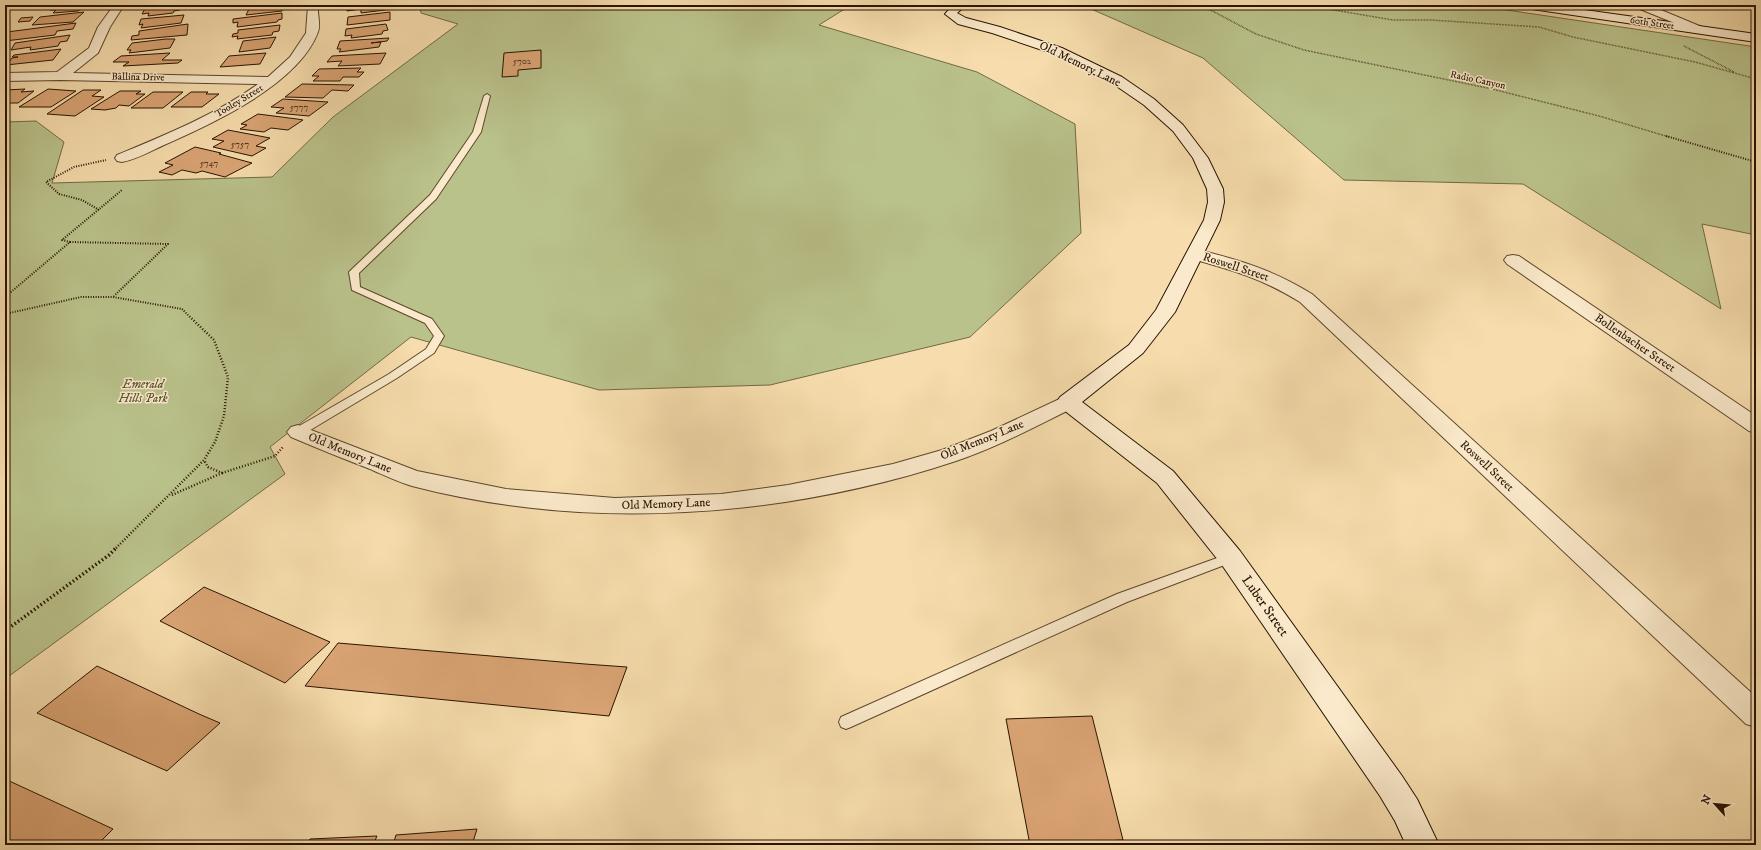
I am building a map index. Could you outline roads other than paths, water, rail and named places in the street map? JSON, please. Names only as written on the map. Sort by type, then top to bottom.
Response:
[{"type":"street","points":[[60,76],[94,50],[104,27],[119,5]]},
{"type":"street","name":"Tooley Street","points":[[122,158],[191,128],[244,99],[272,81],[302,51],[313,29],[313,5]]},
{"type":"street","name":"Old Memory Lane","points":[[298,432],[413,478],[506,498],[614,506],[714,502],[788,493],[894,472],[950,455],[999,436],[1068,402],[1136,350],[1165,312],[1212,220],[1216,202],[1215,189],[1200,158],[1178,128],[1149,102],[1117,80],[1091,66],[1030,40],[962,21],[951,14],[960,5]]},
{"type":"street","name":"60th Street","points":[[1525,5],[1756,38]]},
{"type":"street","points":[[1639,5],[1698,30]]},
{"type":"street","name":"Ballina Drive","points":[[5,77],[60,76],[272,81]]},
{"type":"street","name":"Roswell Street","points":[[1195,254],[1249,269],[1280,282],[1306,298],[1752,706]]},
{"type":"street","name":"Bollenbacher Street","points":[[1513,260],[1756,426]]},
{"type":"street","name":"Luber Street","points":[[1068,402],[1165,477],[1231,558],[1391,786],[1406,810],[1423,845]]},
{"type":"lane","points":[[298,432],[394,376],[430,351],[439,336],[429,320],[354,288],[354,272],[433,197],[478,132],[487,96]]},
{"type":"lane","points":[[846,722],[1122,598],[1231,558]]},
{"type":"park label","name":"Emerald Hills Park","points":[[143,391]]}]
